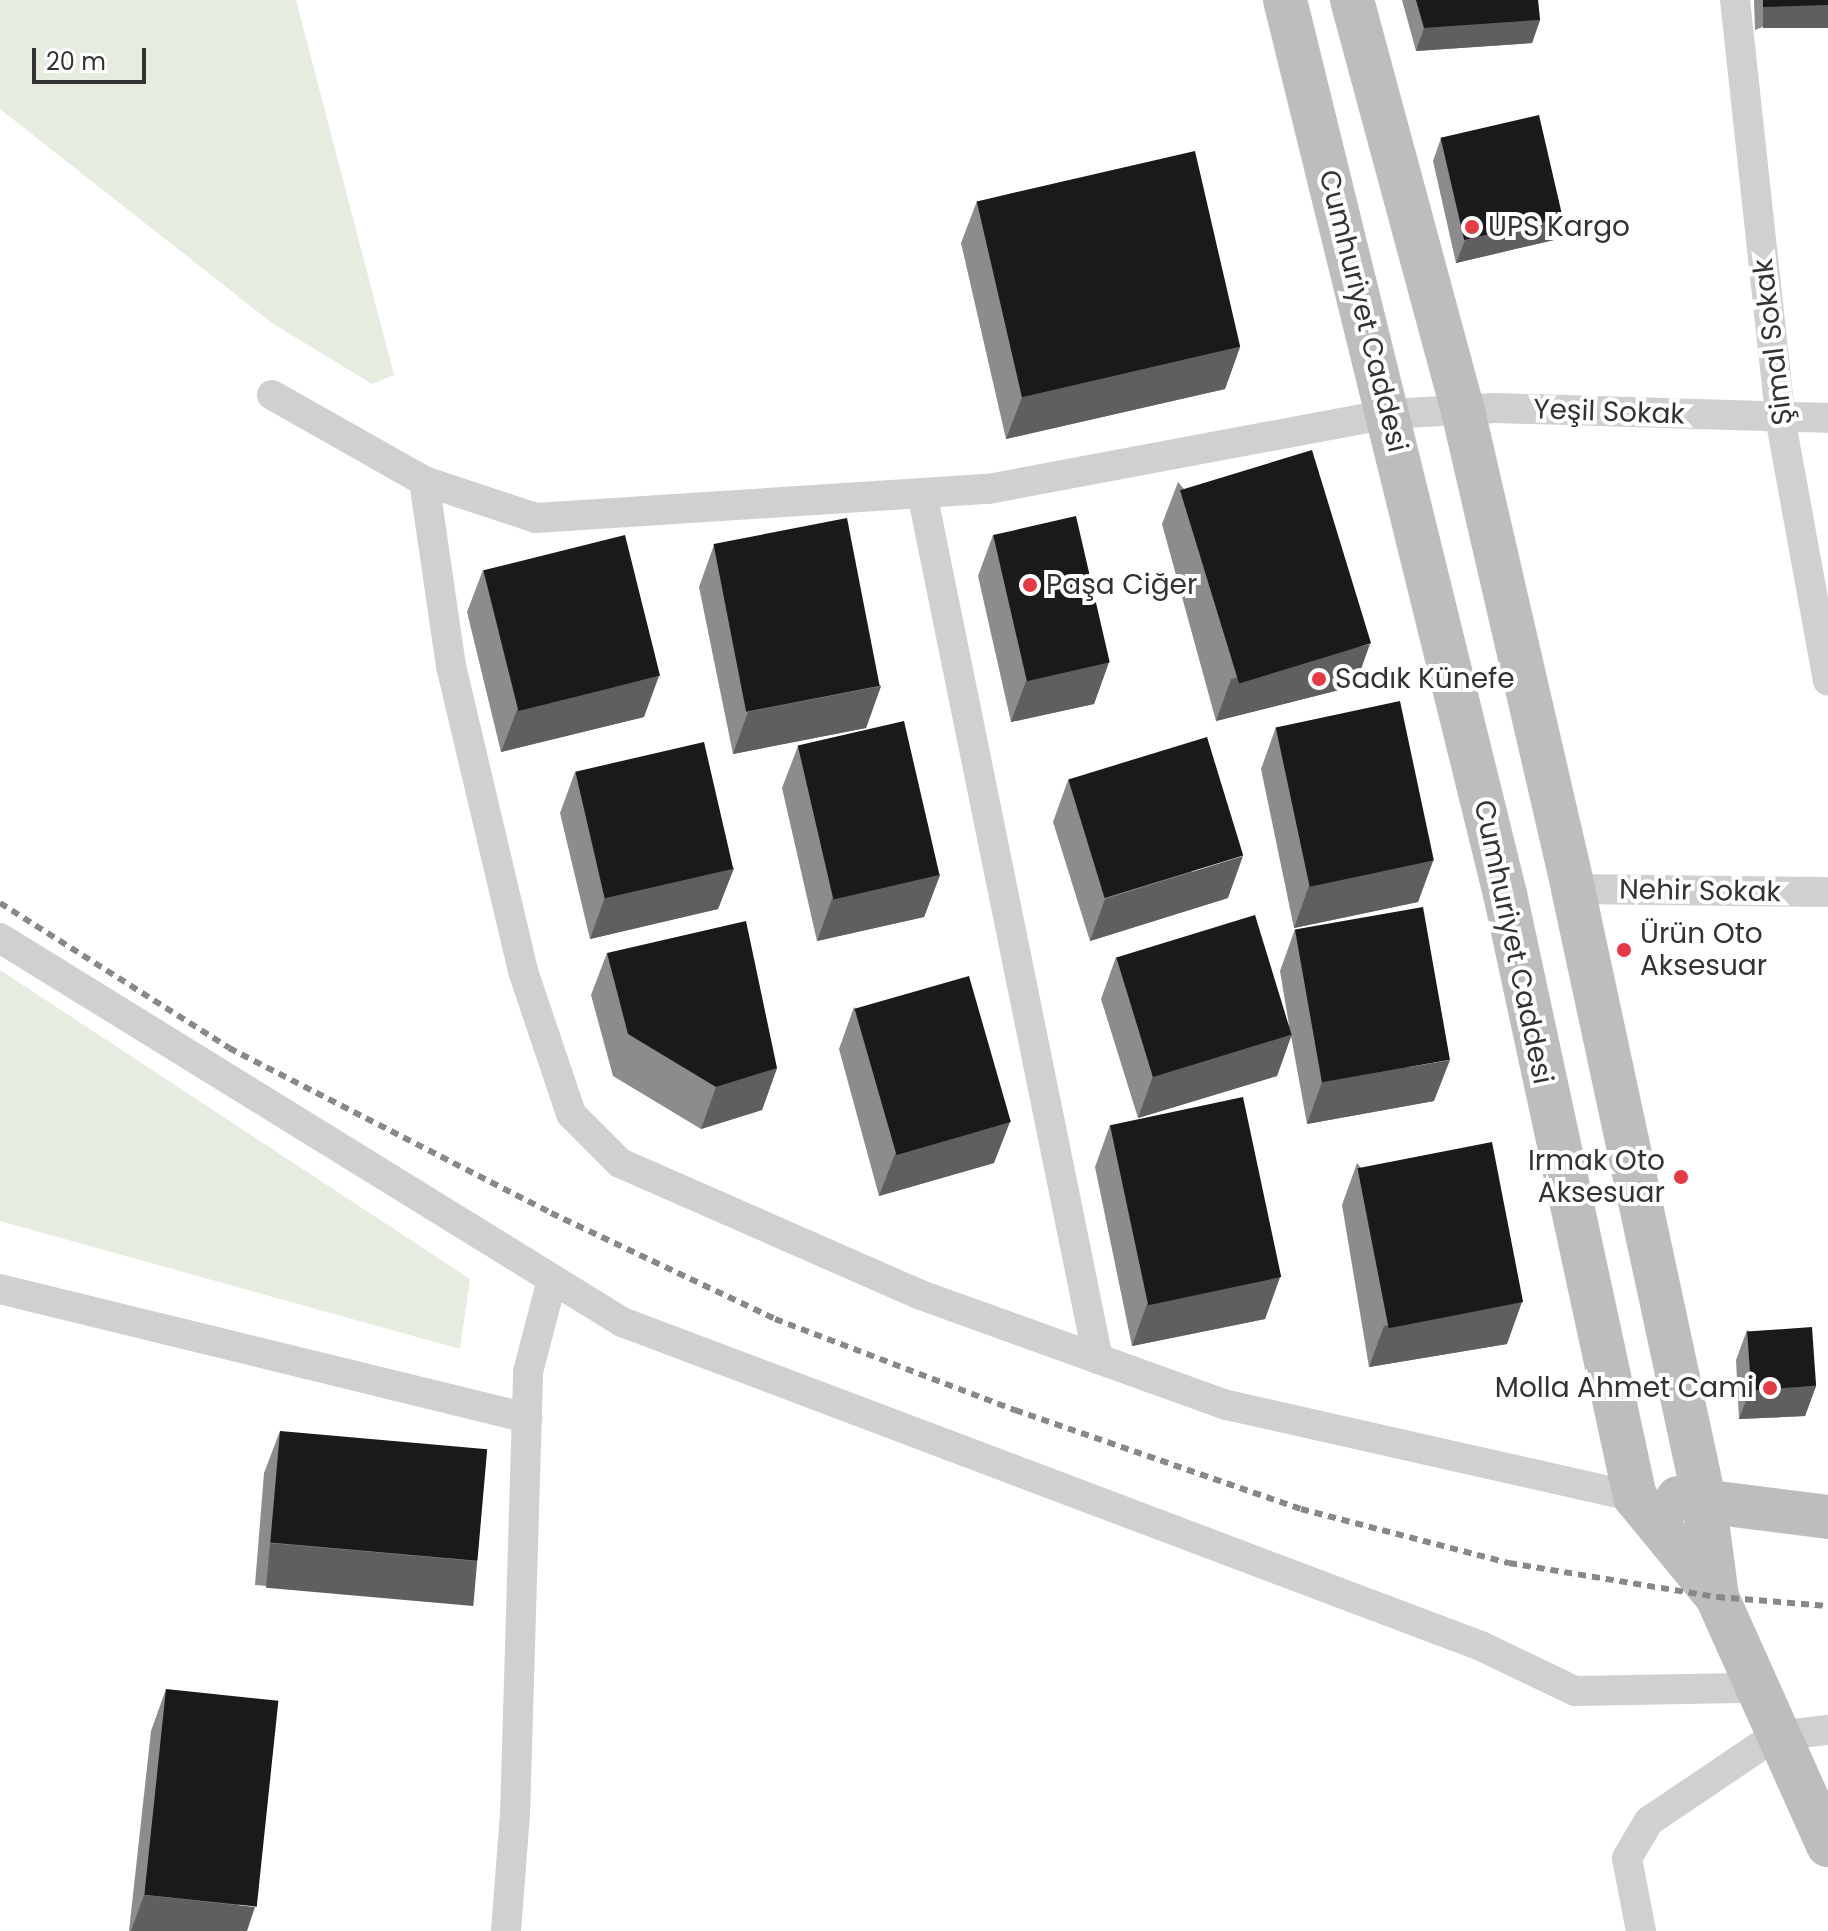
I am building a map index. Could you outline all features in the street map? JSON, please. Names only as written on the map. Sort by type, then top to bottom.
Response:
[{"type":"main road","name":"Cumhuriyet Caddesi","points":[[1285,0],[1390,414],[1505,894],[1635,1497],[1717,1597],[1775,1736],[1828,1845]]},
{"type":"main road","points":[[1352,0],[1463,411],[1573,889],[1704,1499],[1717,1597]]},
{"type":"main road","points":[[1635,1497],[1704,1499],[1828,1517]]},
{"type":"street","name":"Şimal Sokak","points":[[1735,0],[1780,417],[1828,681]]},
{"type":"street","name":"Yeşil Sokak","points":[[272,395],[424,481],[536,518],[988,489],[1390,414],[1463,411],[1828,418]]},
{"type":"street","points":[[424,481],[451,666],[523,971],[571,1114],[620,1163],[918,1294],[1227,1405],[1635,1497]]},
{"type":"street","points":[[922,493],[1098,1359]]},
{"type":"street","name":"Nehir Sokak","points":[[1573,889],[1828,892]]},
{"type":"street","points":[[0,938],[622,1322],[1481,1646],[1575,1691],[1755,1688]]},
{"type":"street","points":[[506,1931],[515,1815],[528,1372],[552,1280]]},
{"type":"street","points":[[0,1289],[527,1418]]},
{"type":"street","points":[[1641,1931],[1627,1858],[1649,1821],[1775,1736],[1828,1730]]},
{"type":"shaded area","points":[[0,0],[296,0],[394,375],[372,384],[272,323],[0,109]]},
{"type":"shaded area","points":[[0,970],[470,1279],[460,1349],[0,1221]]},
{"type":"building","points":[[1416,0],[1538,0],[1540,20],[1424,28]]},
{"type":"building","points":[[1763,0],[1828,0],[1828,5],[1763,7]]},
{"type":"building","points":[[1539,115],[1563,217],[1464,240],[1441,138]]},
{"type":"building","points":[[1195,151],[1240,347],[1022,397],[977,201]]},
{"type":"building","points":[[1312,450],[1371,643],[1239,684],[1180,490]]},
{"type":"building","points":[[1076,516],[1110,662],[1027,681],[993,535]]},
{"type":"building","points":[[847,518],[880,686],[746,712],[713,544]]},
{"type":"building","points":[[625,535],[660,676],[518,711],[483,570]]},
{"type":"building","points":[[1400,701],[1434,860],[1310,887],[1276,727]]},
{"type":"building","points":[[904,721],[940,875],[833,899],[798,746]]},
{"type":"building","points":[[1207,737],[1243,856],[1105,898],[1068,779]]},
{"type":"building","points":[[704,742],[733,869],[605,898],[575,772]]},
{"type":"building","points":[[1423,907],[1450,1060],[1322,1082],[1295,930]]},
{"type":"building","points":[[1255,915],[1292,1035],[1153,1077],[1116,957]]},
{"type":"building","points":[[746,921],[777,1068],[716,1087],[628,1034],[607,953]]},
{"type":"building","points":[[969,976],[1011,1122],[897,1155],[855,1009]]},
{"type":"building","points":[[1243,1097],[1281,1277],[1148,1305],[1110,1125]]},
{"type":"building","points":[[1492,1142],[1523,1302],[1389,1328],[1358,1168]]},
{"type":"building","points":[[1812,1327],[1816,1386],[1751,1390],[1747,1332]]},
{"type":"building","points":[[280,1431],[487,1449],[477,1561],[270,1543]]},
{"type":"building","points":[[166,1689],[278,1701],[257,1907],[144,1895]]},
{"type":"railway","points":[[0,903],[229,1048],[551,1213],[775,1319],[1015,1410],[1301,1509],[1509,1563],[1717,1597],[1828,1606]]},
{"type":"place","name":"UPS Kargo","points":[[1472,227]]},
{"type":"place","name":"Paşa Ciğer","points":[[1030,585]]},
{"type":"place","name":"Sadık Künefe","points":[[1319,679]]},
{"type":"place","name":"Ürün Oto Aksesuar","points":[[1624,950]]},
{"type":"place","name":"Irmak Oto Aksesuar","points":[[1681,1177]]},
{"type":"place","name":"Molla Ahmet Cami","points":[[1770,1388]]}]
